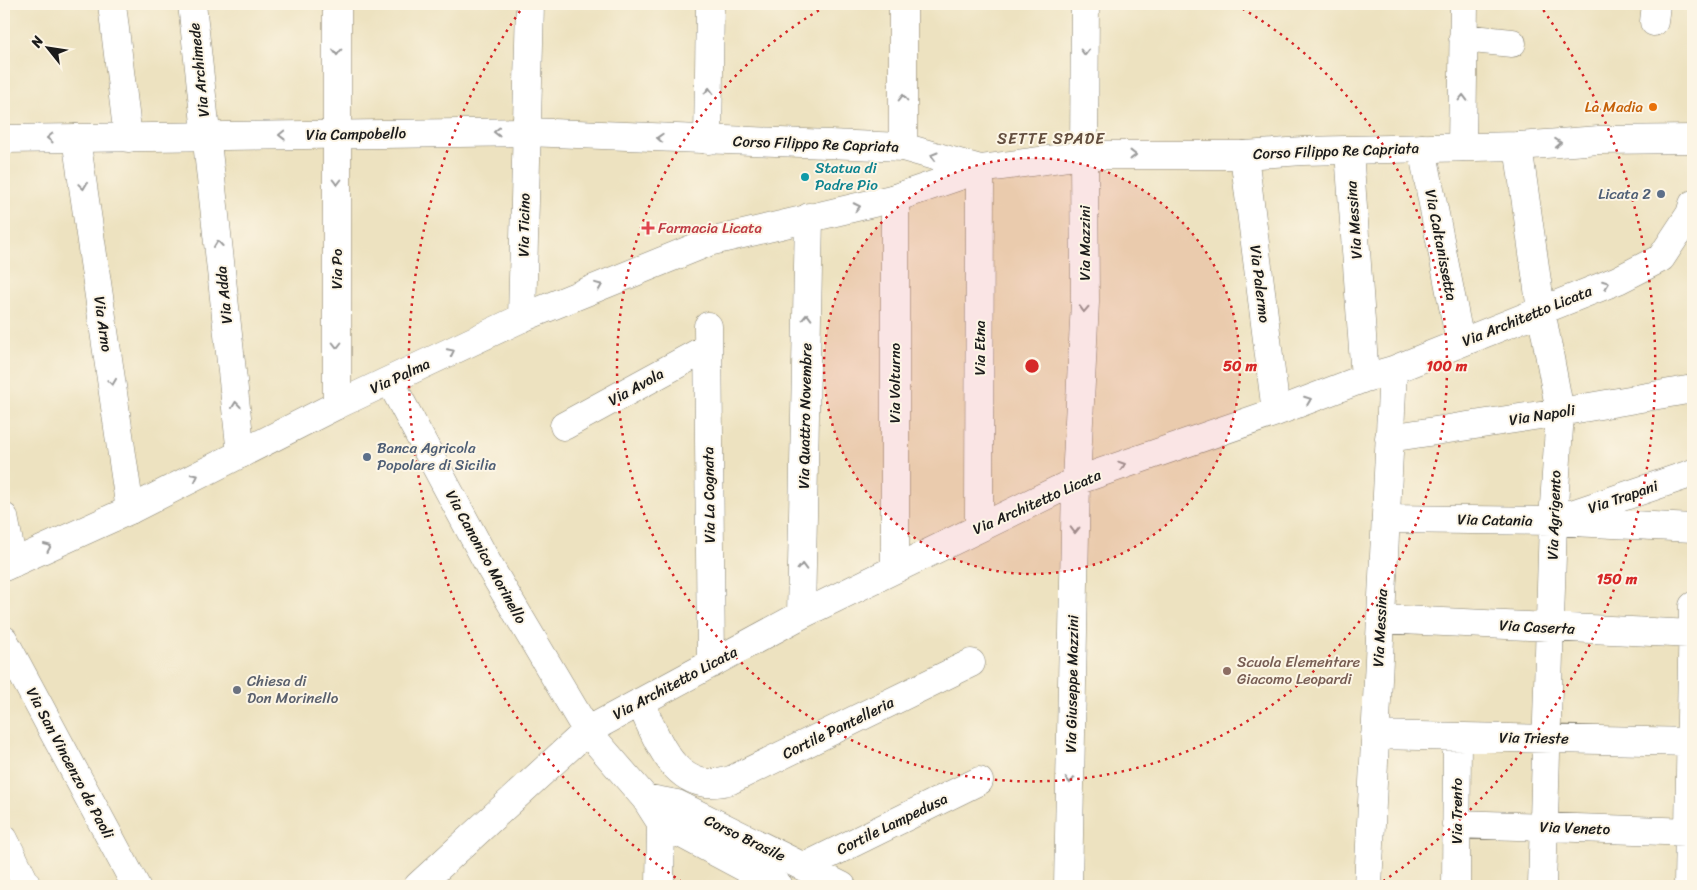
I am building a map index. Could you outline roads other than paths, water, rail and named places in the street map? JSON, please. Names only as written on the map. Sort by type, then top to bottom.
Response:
[{"type":"street","points":[[112,4],[128,138]]},
{"type":"street","name":"Via Archimede","points":[[192,4],[206,136]]},
{"type":"street","name":"Via Po","points":[[337,4],[337,405]]},
{"type":"street","name":"Via Ticino","points":[[522,318],[530,4]]},
{"type":"street","points":[[708,140],[710,4]]},
{"type":"street","points":[[903,4],[903,147]]},
{"type":"street","name":"Via Mazzini","points":[[1076,481],[1085,302],[1085,4]]},
{"type":"street","points":[[1462,147],[1464,4]]},
{"type":"street","points":[[1463,38],[1512,43]]},
{"type":"street","name":"Via Campobello","points":[[4,139],[527,132],[708,140]]},
{"type":"street","name":"Via Adda","points":[[206,136],[241,454]]},
{"type":"street","name":"Via Arno","points":[[76,138],[130,510]]},
{"type":"street","name":"Corso Filippo Re Capriata","points":[[809,217],[895,198],[980,169],[1084,155],[1244,155],[1303,151],[1349,152],[1518,146],[1599,140],[1693,139]]},
{"type":"street","name":"Corso Filippo Re Capriata","points":[[708,140],[903,147],[980,169]]},
{"type":"street","name":"Via Agrigento","points":[[1518,146],[1541,310],[1560,412],[1553,521],[1542,886]]},
{"type":"street","name":"Via Caltanissetta","points":[[1422,148],[1460,342]]},
{"type":"street","name":"Via Messina","points":[[1349,152],[1365,378]]},
{"type":"street","name":"Via Palermo","points":[[1244,155],[1276,412]]},
{"type":"street","name":"Via Etna","points":[[979,528],[980,169]]},
{"type":"street","name":"Via Volturno","points":[[895,198],[895,568]]},
{"type":"street","name":"Via Architetto Licata","points":[[418,886],[587,731],[801,615],[1076,481],[1392,370],[1618,280],[1661,258],[1690,214],[1693,204]]},
{"type":"street","name":"Via Palma","points":[[8,565],[130,510],[337,405],[522,318],[709,242],[809,217]]},
{"type":"street","name":"Via Quattro Novembre","points":[[801,615],[809,217]]},
{"type":"street","name":"Via Avola","points":[[564,426],[708,337]]},
{"type":"street","name":"Via La Cognata","points":[[708,337],[711,664]]},
{"type":"street","name":"Via Messina","points":[[1368,886],[1392,370]]},
{"type":"street","name":"Via Canonico Morinello","points":[[390,381],[488,564],[587,731]]},
{"type":"street","name":"Via Napoli","points":[[1389,438],[1560,412],[1693,389]]},
{"type":"street","name":"Via Trapani","points":[[1553,521],[1693,474]]},
{"type":"street","name":"Via Giuseppe Mazzini","points":[[1068,886],[1076,481]]},
{"type":"street","points":[[4,517],[8,565]]},
{"type":"street","name":"Via Catania","points":[[1386,519],[1553,521],[1693,528]]},
{"type":"street","points":[[1688,886],[1691,832],[1693,606]]},
{"type":"street","name":"Via Caserta","points":[[1381,619],[1693,634]]},
{"type":"street","name":"Via San Vincenzo de Paoli","points":[[4,640],[136,886]]},
{"type":"street","name":"Cortile Pantelleria","points":[[640,702],[662,750],[673,765],[686,776],[704,784],[717,784],[731,780],[971,663]]},
{"type":"street","name":"Corso Brasile","points":[[587,731],[645,798],[661,823],[780,886]]},
{"type":"street","name":"Via Trieste","points":[[1375,734],[1692,742]]},
{"type":"street","name":"Via Trento","points":[[1456,886],[1457,737]]},
{"type":"street","name":"Cortile Lampedusa","points":[[804,867],[979,781]]},
{"type":"street","name":"Corso Brasile","points":[[645,798],[678,804],[842,886]]},
{"type":"street","points":[[660,886],[661,823]]},
{"type":"street","name":"Via Veneto","points":[[1456,824],[1691,832]]},
{"type":"street","points":[[4,839],[27,886]]},
{"type":"place","name":"La Madia","points":[[1653,107]]},
{"type":"place","name":"Statua di Padre Pio","points":[[805,177]]},
{"type":"place","name":"Licata 2","points":[[1661,194]]},
{"type":"place","name":"Farmacia Licata","points":[[648,228]]},
{"type":"place","name":"Banca Agricola Popolare di Sicilia","points":[[367,457]]},
{"type":"place","name":"Scuola Elementare Giacomo Leopardi","points":[[1227,671]]},
{"type":"place","name":"Chiesa di Don Morinello","points":[[237,690]]},
{"type":"district","name":"SETTE SPADE","points":[[1051,138]]}]
